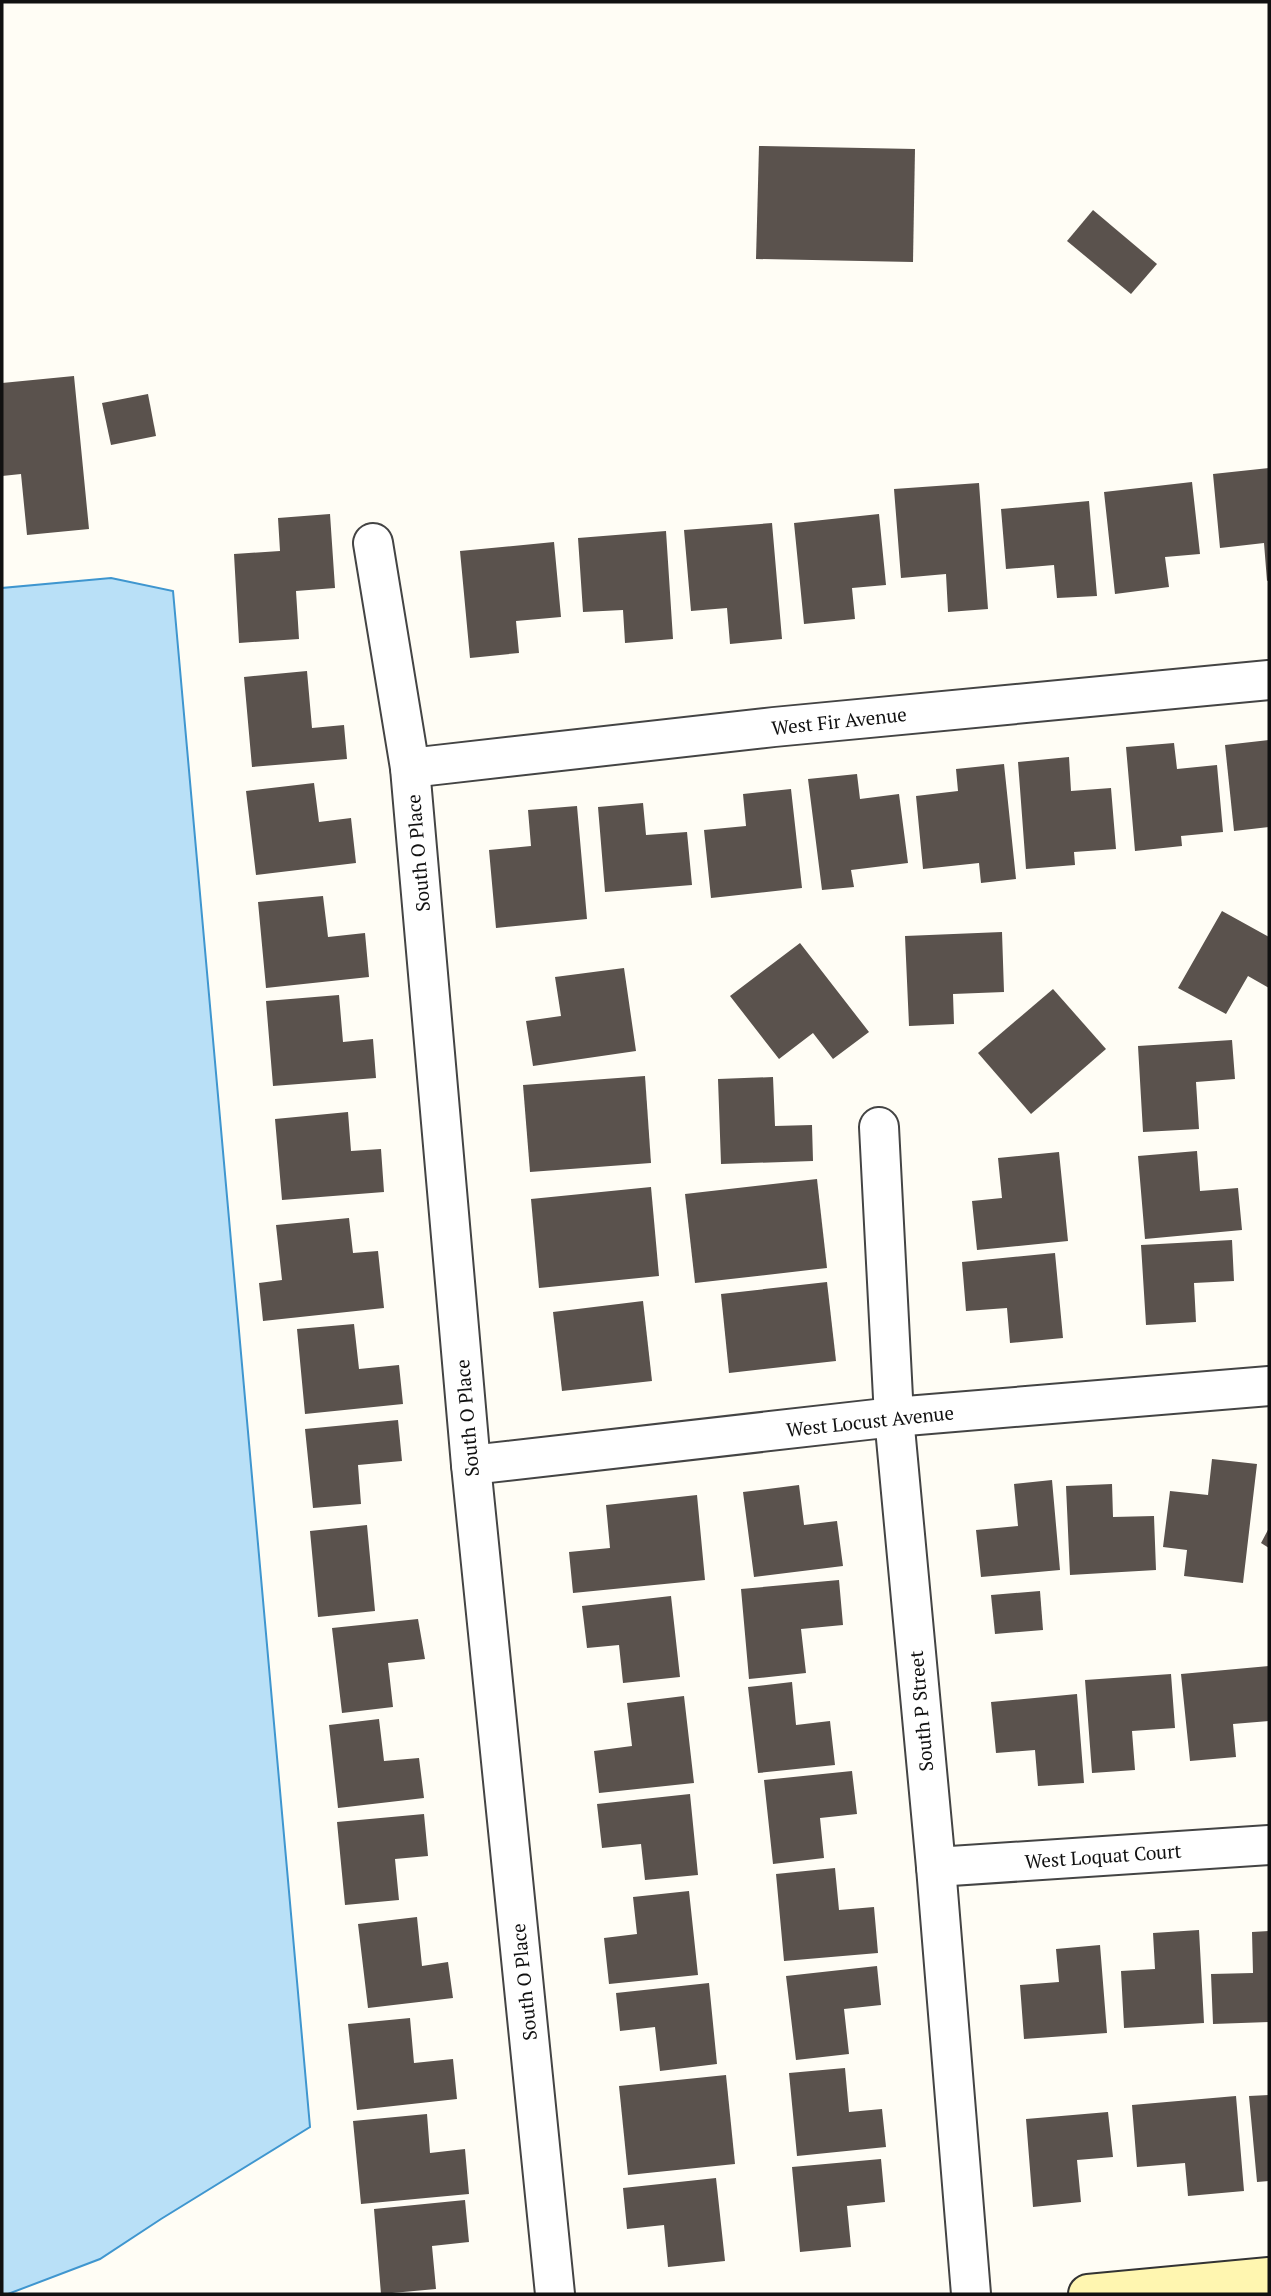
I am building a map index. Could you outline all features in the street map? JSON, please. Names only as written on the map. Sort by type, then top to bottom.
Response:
[{"type":"street","name":"South O Place","points":[[373,543],[410,768],[471,1465],[555,2294]]},
{"type":"street","name":"West Fir Avenue","points":[[410,768],[774,727],[1269,680]]},
{"type":"street","name":"South P Street","points":[[879,1127],[894,1418],[936,1867],[971,2294]]},
{"type":"street","name":"West Locust Avenue","points":[[471,1465],[894,1418],[1269,1386]]},
{"type":"street","name":"West Loquat Court","points":[[936,1867],[1269,1845]]},
{"type":"street","points":[[1088,2294],[1269,2277]]},
{"type":"water","points":[[111,578],[173,591],[310,2127],[100,2259],[2,2294],[2,588]]},
{"type":"building","points":[[759,146],[915,149],[913,262],[756,259]]},
{"type":"building","points":[[1093,210],[1157,264],[1131,294],[1067,241]]},
{"type":"building","points":[[74,376],[89,529],[27,535],[21,474],[2,476],[2,383]]},
{"type":"building","points":[[148,394],[156,436],[111,445],[102,403]]},
{"type":"building","points":[[1269,468],[1267,581],[1264,543],[1220,548],[1213,474]]},
{"type":"building","points":[[1192,482],[1200,554],[1165,557],[1169,587],[1115,594],[1104,492]]},
{"type":"building","points":[[979,483],[988,609],[948,612],[946,574],[901,578],[894,489]]},
{"type":"building","points":[[1089,501],[1097,596],[1057,598],[1054,565],[1006,569],[1001,509]]},
{"type":"building","points":[[330,514],[335,588],[296,591],[299,639],[239,643],[234,554],[280,551],[278,518]]},
{"type":"building","points":[[879,514],[886,585],[852,588],[855,619],[804,624],[794,523]]},
{"type":"building","points":[[772,523],[782,639],[730,644],[727,608],[691,611],[684,530]]},
{"type":"building","points":[[666,531],[673,639],[625,643],[623,610],[583,612],[578,538]]},
{"type":"building","points":[[554,542],[561,617],[516,621],[519,653],[470,658],[460,551]]},
{"type":"building","points":[[307,671],[312,728],[344,725],[347,759],[252,767],[244,677]]},
{"type":"building","points":[[1269,740],[1269,827],[1234,831],[1225,745]]},
{"type":"building","points":[[1174,743],[1177,769],[1217,765],[1223,832],[1181,836],[1182,846],[1135,851],[1126,747]]},
{"type":"building","points":[[1069,757],[1071,791],[1111,788],[1116,849],[1074,852],[1075,865],[1026,869],[1018,762]]},
{"type":"building","points":[[1004,764],[1016,879],[981,883],[979,863],[923,869],[916,796],[958,791],[956,769]]},
{"type":"building","points":[[857,774],[860,799],[899,794],[908,863],[851,870],[854,887],[822,890],[808,779]]},
{"type":"building","points":[[314,783],[319,822],[351,818],[356,863],[256,875],[246,791]]},
{"type":"building","points":[[791,789],[802,888],[711,898],[704,830],[746,826],[743,794]]},
{"type":"building","points":[[643,803],[646,835],[687,832],[692,885],[605,892],[598,807]]},
{"type":"building","points":[[577,806],[587,919],[496,928],[489,850],[531,846],[528,810]]},
{"type":"building","points":[[323,896],[328,937],[365,933],[369,977],[266,988],[258,902]]},
{"type":"building","points":[[1222,911],[1269,937],[1269,988],[1248,976],[1226,1014],[1178,988]]},
{"type":"building","points":[[1002,932],[1004,992],[953,994],[954,1024],[909,1026],[905,936]]},
{"type":"building","points":[[800,943],[869,1032],[833,1059],[813,1033],[779,1059],[730,996]]},
{"type":"building","points":[[624,968],[636,1051],[533,1066],[526,1021],[561,1016],[555,977]]},
{"type":"building","points":[[1053,989],[1106,1049],[1031,1114],[978,1053]]},
{"type":"building","points":[[339,995],[343,1042],[373,1039],[376,1078],[273,1086],[266,1001]]},
{"type":"building","points":[[1232,1040],[1235,1079],[1196,1082],[1199,1129],[1143,1132],[1138,1046]]},
{"type":"building","points":[[645,1076],[651,1163],[530,1172],[523,1085]]},
{"type":"building","points":[[773,1077],[775,1126],[812,1125],[813,1161],[721,1164],[718,1079]]},
{"type":"building","points":[[348,1112],[351,1151],[381,1149],[384,1192],[282,1200],[275,1119]]},
{"type":"building","points":[[1197,1151],[1200,1191],[1238,1188],[1242,1230],[1145,1239],[1138,1156]]},
{"type":"building","points":[[1059,1152],[1068,1241],[977,1250],[972,1201],[1002,1198],[998,1158]]},
{"type":"building","points":[[817,1179],[827,1268],[695,1283],[685,1194]]},
{"type":"building","points":[[651,1187],[659,1276],[539,1288],[531,1199]]},
{"type":"building","points":[[349,1218],[353,1253],[378,1251],[384,1308],[263,1321],[259,1283],[282,1280],[276,1225]]},
{"type":"building","points":[[1232,1240],[1234,1281],[1194,1283],[1196,1322],[1146,1325],[1141,1245]]},
{"type":"building","points":[[1055,1253],[1063,1338],[1010,1343],[1007,1308],[966,1311],[962,1262]]},
{"type":"building","points":[[827,1282],[836,1361],[729,1373],[721,1294]]},
{"type":"building","points":[[643,1301],[652,1381],[562,1391],[553,1312]]},
{"type":"building","points":[[354,1324],[359,1369],[399,1365],[403,1404],[305,1414],[297,1329]]},
{"type":"building","points":[[398,1420],[402,1461],[358,1465],[361,1504],[313,1508],[305,1429]]},
{"type":"building","points":[[1212,1459],[1257,1464],[1243,1583],[1184,1576],[1187,1550],[1163,1547],[1170,1491],[1208,1495]]},
{"type":"building","points":[[1052,1480],[1060,1570],[981,1577],[976,1530],[1018,1526],[1014,1484]]},
{"type":"building","points":[[1112,1484],[1113,1517],[1154,1516],[1156,1570],[1070,1575],[1066,1486]]},
{"type":"building","points":[[799,1485],[804,1525],[837,1521],[843,1566],[754,1577],[743,1492]]},
{"type":"building","points":[[697,1495],[705,1580],[573,1593],[569,1552],[610,1548],[606,1505]]},
{"type":"building","points":[[367,1525],[375,1611],[318,1617],[310,1531]]},
{"type":"building","points":[[1269,1528],[1269,1548],[1261,1543]]},
{"type":"building","points":[[839,1580],[843,1625],[801,1629],[806,1673],[749,1679],[741,1589]]},
{"type":"building","points":[[1040,1591],[1043,1630],[995,1634],[991,1595]]},
{"type":"building","points":[[671,1596],[680,1677],[623,1683],[619,1645],[587,1648],[582,1606]]},
{"type":"building","points":[[418,1619],[425,1659],[388,1663],[393,1707],[342,1713],[332,1628]]},
{"type":"building","points":[[1269,1666],[1269,1721],[1233,1724],[1236,1757],[1190,1761],[1181,1674]]},
{"type":"building","points":[[1171,1674],[1175,1728],[1132,1731],[1135,1770],[1092,1773],[1085,1680]]},
{"type":"building","points":[[792,1682],[796,1725],[830,1721],[835,1765],[758,1773],[748,1687]]},
{"type":"building","points":[[1077,1694],[1084,1783],[1038,1786],[1035,1750],[996,1753],[991,1702]]},
{"type":"building","points":[[684,1696],[694,1783],[599,1793],[594,1751],[632,1746],[627,1703]]},
{"type":"building","points":[[379,1719],[384,1761],[419,1758],[424,1798],[338,1808],[329,1725]]},
{"type":"building","points":[[852,1771],[857,1814],[820,1818],[824,1858],[773,1864],[764,1780]]},
{"type":"building","points":[[690,1794],[698,1875],[645,1880],[641,1844],[602,1848],[597,1804]]},
{"type":"building","points":[[424,1814],[428,1856],[395,1859],[399,1900],[345,1905],[337,1822]]},
{"type":"building","points":[[835,1868],[839,1910],[874,1907],[878,1953],[784,1961],[776,1874]]},
{"type":"building","points":[[689,1891],[698,1975],[609,1984],[604,1938],[637,1934],[633,1897]]},
{"type":"building","points":[[417,1917],[422,1966],[448,1962],[453,1998],[368,2008],[358,1924]]},
{"type":"building","points":[[1199,1930],[1204,2023],[1124,2028],[1121,1971],[1155,1969],[1153,1933]]},
{"type":"building","points":[[1269,1931],[1269,2022],[1213,2024],[1211,1974],[1253,1973],[1252,1932]]},
{"type":"building","points":[[1100,1945],[1107,2033],[1024,2039],[1020,1985],[1059,1982],[1056,1949]]},
{"type":"building","points":[[877,1966],[881,2005],[844,2009],[849,2054],[796,2060],[786,1976]]},
{"type":"building","points":[[709,1983],[717,2064],[660,2071],[655,2027],[620,2031],[616,1993]]},
{"type":"building","points":[[410,2018],[414,2063],[453,2059],[457,2099],[357,2110],[348,2024]]},
{"type":"building","points":[[845,2068],[849,2112],[882,2109],[886,2147],[797,2156],[789,2073]]},
{"type":"building","points":[[726,2075],[735,2164],[628,2175],[619,2086]]},
{"type":"building","points":[[1269,2095],[1269,2181],[1257,2182],[1249,2096]]},
{"type":"building","points":[[1236,2096],[1244,2191],[1188,2196],[1185,2163],[1137,2167],[1132,2105]]},
{"type":"building","points":[[1108,2112],[1113,2157],[1077,2160],[1081,2202],[1033,2207],[1026,2119]]},
{"type":"building","points":[[427,2114],[430,2153],[465,2149],[469,2194],[361,2204],[353,2121]]},
{"type":"building","points":[[881,2159],[885,2202],[847,2206],[851,2247],[800,2252],[792,2167]]},
{"type":"building","points":[[716,2178],[725,2261],[668,2267],[664,2225],[627,2229],[623,2188]]},
{"type":"building","points":[[465,2200],[469,2242],[432,2246],[436,2289],[381,2294],[374,2209]]}]
